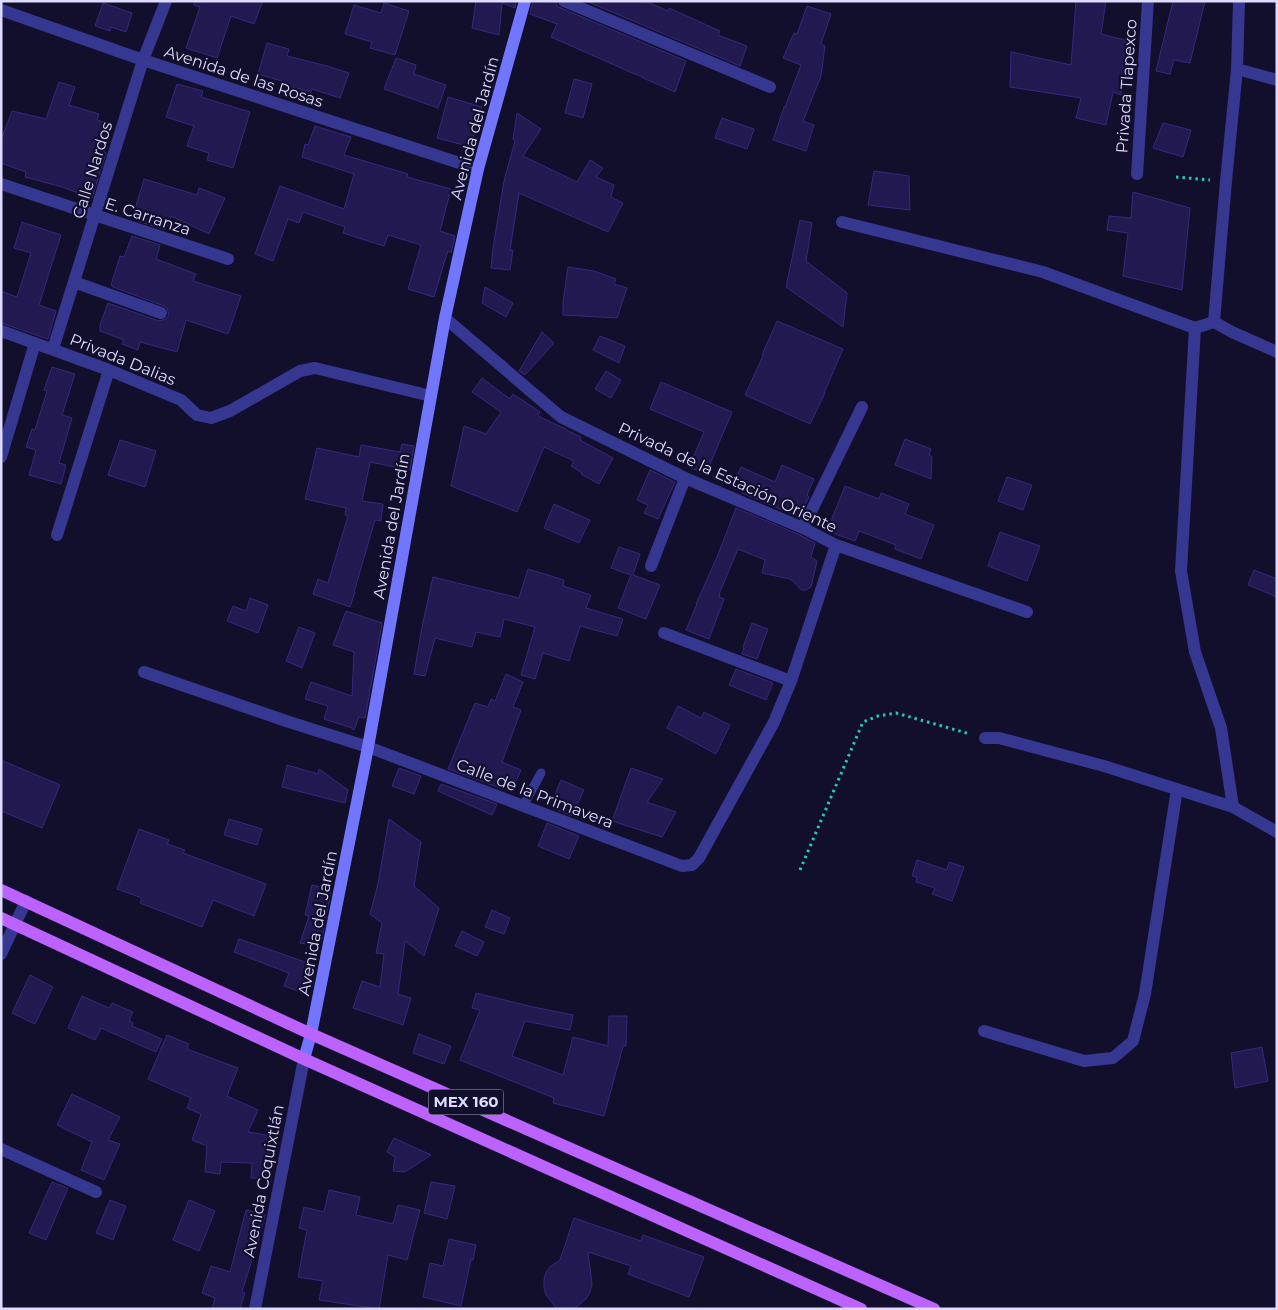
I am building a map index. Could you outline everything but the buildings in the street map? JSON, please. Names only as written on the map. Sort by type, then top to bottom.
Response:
[{"type":"main road","name":"Avenida del Jardín","points":[[304,1059],[312,1034],[368,747],[445,318],[478,169],[525,1]]},
{"type":"main road","name":"MEX 160","points":[[1,890],[312,1034],[934,1309]]},
{"type":"main road","name":"MEX 160","points":[[1,918],[304,1059],[861,1309]]},
{"type":"street","name":"Calle Nardos","points":[[53,349],[143,60],[166,1]]},
{"type":"street","points":[[564,1],[770,87]]},
{"type":"street","name":"Privada Tlapexco","points":[[1137,174],[1148,1]]},
{"type":"street","points":[[1214,322],[1237,69],[1239,1]]},
{"type":"street","name":"Avenida de las Rosas","points":[[1,10],[143,60],[478,169]]},
{"type":"street","points":[[1237,69],[1277,80]]},
{"type":"street","name":"E. Carranza","points":[[1,184],[228,259]]},
{"type":"street","points":[[842,222],[1043,272],[1195,328],[1214,322],[1277,352]]},
{"type":"street","points":[[74,282],[161,313]]},
{"type":"street","name":"Privada de la Estación Oriente","points":[[445,318],[561,417],[685,478],[803,528],[836,545],[1027,612]]},
{"type":"street","points":[[1195,328],[1181,571],[1195,652],[1221,728],[1233,807]]},
{"type":"street","name":"Privada Dalias","points":[[1,331],[109,370],[181,400],[197,415],[211,418],[230,411],[300,371],[316,368],[431,396]]},
{"type":"street","points":[[1,457],[35,343]]},
{"type":"street","points":[[57,535],[109,370]]},
{"type":"street","points":[[803,528],[862,407]]},
{"type":"street","points":[[651,566],[685,478]]},
{"type":"street","points":[[664,633],[791,681],[836,545]]},
{"type":"street","name":"Calle de la Primavera","points":[[144,672],[368,747],[682,866],[692,865],[699,858],[774,722],[791,681]]},
{"type":"street","points":[[985,738],[999,738],[1104,766],[1233,807],[1277,832]]},
{"type":"street","points":[[984,1031],[1084,1061],[1113,1058],[1133,1041],[1145,994],[1177,789]]},
{"type":"street","points":[[1,954],[26,902]]},
{"type":"street","name":"Avenida Coquixtlán","points":[[255,1309],[304,1059]]},
{"type":"street","points":[[1,1150],[96,1192]]},
{"type":"lane","points":[[523,806],[541,773]]},
{"type":"path","points":[[1176,177],[1226,181]]},
{"type":"path","points":[[800,870],[863,722],[878,716],[896,713],[985,738]]}]
